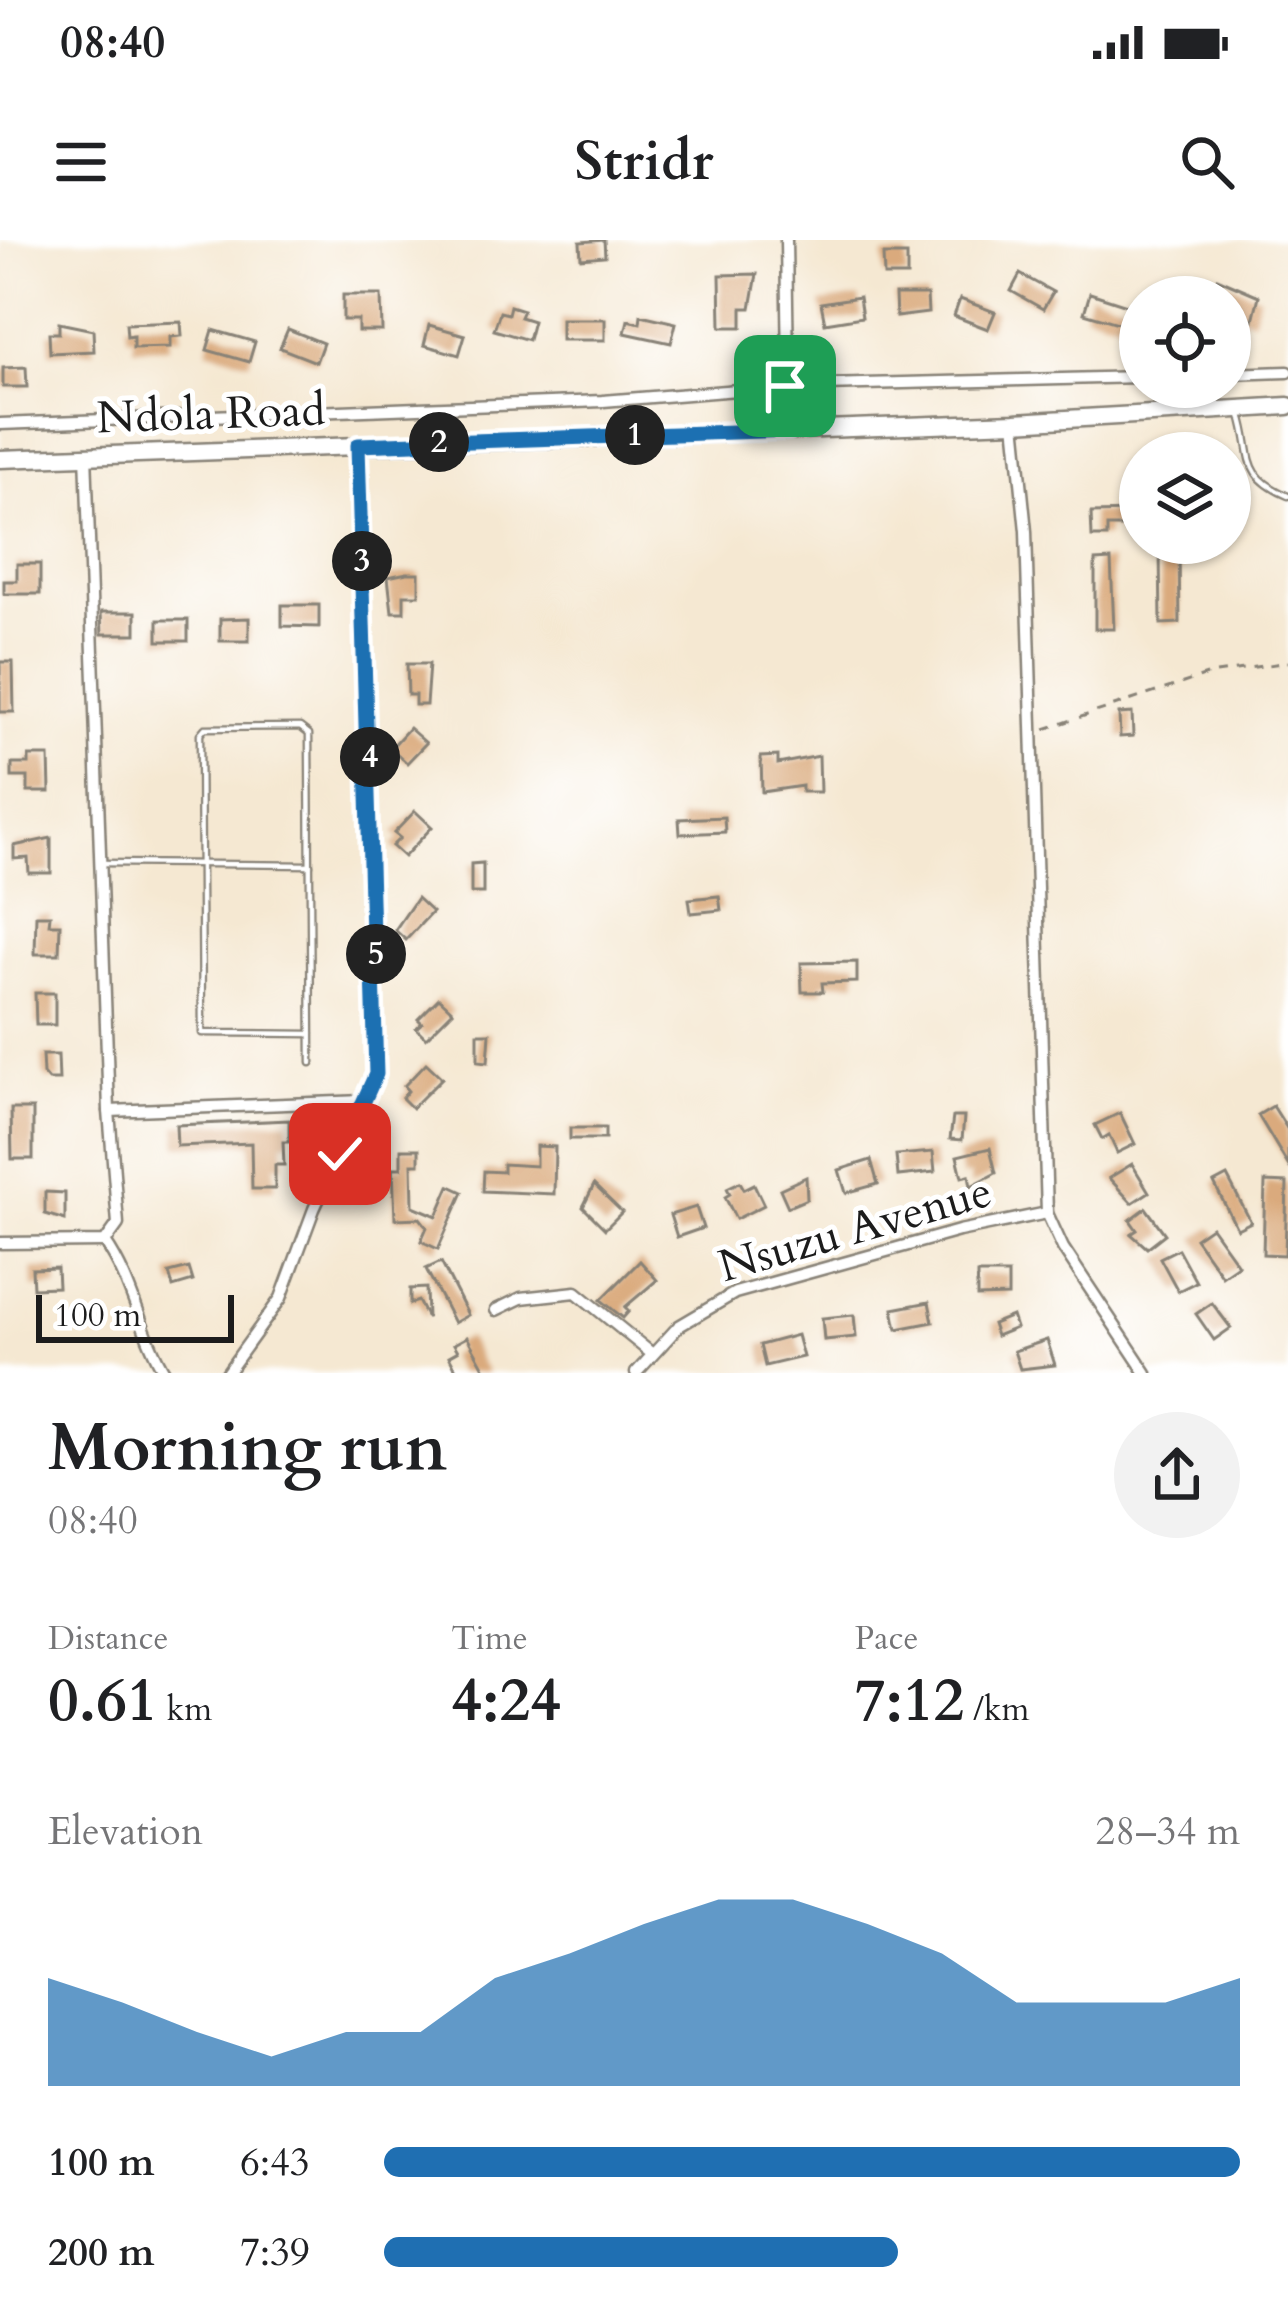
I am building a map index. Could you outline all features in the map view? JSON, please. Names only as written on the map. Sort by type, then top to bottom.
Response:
[{"type":"main road","name":"Ndola Road","points":[[1251,408],[1288,406]]},
{"type":"main road","name":"Ndola Road","points":[[0,459],[1015,422],[1239,408]]},
{"type":"street","points":[[787,240],[789,430]]},
{"type":"street","points":[[1251,373],[1288,371]]},
{"type":"street","points":[[0,424],[603,401],[785,386],[1119,378]]},
{"type":"street","points":[[1015,422],[1026,531],[1047,1213],[1063,1248],[1146,1373]]},
{"type":"street","points":[[227,1373],[281,1298],[376,1074],[358,445]]},
{"type":"street","points":[[86,453],[109,1111],[118,1224],[105,1242]]},
{"type":"street","points":[[109,1111],[364,1101]]},
{"type":"street","name":"Nsuzu Avenue","points":[[636,1373],[679,1326],[735,1293],[892,1248],[1047,1213]]},
{"type":"street","points":[[0,1244],[105,1242]]},
{"type":"street","points":[[105,1242],[134,1289],[145,1339],[165,1373]]},
{"type":"street","points":[[496,1310],[521,1298],[576,1292],[651,1354]]},
{"type":"lane","points":[[1239,408],[1251,469],[1259,481],[1288,496]]},
{"type":"lane","points":[[311,1034],[202,1033],[200,734],[213,726],[305,729],[310,865],[311,1034],[311,1063]]},
{"type":"lane","points":[[100,863],[310,865]]},
{"type":"path","points":[[1033,735],[1160,688],[1288,662]]},
{"type":"building","points":[[604,240],[605,256],[581,258],[580,242]]},
{"type":"building","points":[[883,255],[907,255],[907,276],[884,276]]},
{"type":"building","points":[[757,274],[751,308],[742,308],[742,327],[721,327],[720,275]]},
{"type":"building","points":[[1020,274],[1053,292],[1043,309],[1011,291]]},
{"type":"building","points":[[1090,293],[1119,302],[1119,323],[1084,313]]},
{"type":"building","points":[[1251,293],[1259,296],[1251,319]]},
{"type":"building","points":[[343,295],[381,295],[382,331],[358,331],[358,320],[343,320]]},
{"type":"building","points":[[895,295],[927,295],[928,313],[896,317]]},
{"type":"building","points":[[859,297],[862,317],[825,323],[821,303]]},
{"type":"building","points":[[960,299],[995,312],[988,329],[954,316]]},
{"type":"building","points":[[510,306],[523,310],[520,317],[533,321],[528,340],[494,330],[500,312],[508,314]]},
{"type":"building","points":[[641,315],[676,323],[671,343],[625,333],[628,320],[640,323]]},
{"type":"building","points":[[561,319],[605,319],[605,340],[561,340]]},
{"type":"building","points":[[181,322],[182,336],[170,337],[170,347],[133,348],[133,336],[127,337],[126,324]]},
{"type":"building","points":[[59,323],[93,330],[94,351],[50,353],[49,333],[59,333]]},
{"type":"building","points":[[429,325],[465,335],[459,355],[424,345]]},
{"type":"building","points":[[288,329],[323,343],[316,362],[280,348]]},
{"type":"building","points":[[213,330],[255,342],[249,362],[207,350]]},
{"type":"building","points":[[26,367],[27,387],[3,387],[3,368]]},
{"type":"building","points":[[1119,512],[1119,527],[1107,527],[1107,537],[1092,537],[1091,513]]},
{"type":"building","points":[[1111,560],[1114,629],[1095,629],[1095,561]]},
{"type":"building","points":[[17,564],[40,564],[40,594],[4,594],[4,581],[17,581]]},
{"type":"building","points":[[1160,564],[1179,564],[1180,623],[1161,624]]},
{"type":"building","points":[[419,573],[419,595],[404,595],[404,612],[392,612],[388,577]]},
{"type":"building","points":[[282,605],[319,605],[319,627],[282,626]]},
{"type":"building","points":[[101,612],[136,612],[136,634],[102,634]]},
{"type":"building","points":[[249,618],[249,641],[220,641],[220,619]]},
{"type":"building","points":[[158,620],[188,620],[188,641],[158,641]]},
{"type":"building","points":[[0,662],[13,662],[14,712],[0,712]]},
{"type":"building","points":[[407,664],[429,664],[426,705],[415,705],[415,695],[408,695]]},
{"type":"building","points":[[1132,713],[1133,736],[1120,737],[1119,714]]},
{"type":"building","points":[[409,728],[426,743],[407,763],[391,748]]},
{"type":"building","points":[[29,756],[49,756],[50,792],[28,792],[28,777],[12,777],[12,764],[29,764]]},
{"type":"building","points":[[778,756],[778,764],[819,756],[820,792],[802,792],[802,786],[762,792],[761,757]]},
{"type":"building","points":[[415,811],[432,827],[404,857],[392,846],[400,838],[394,833]]},
{"type":"building","points":[[724,817],[725,832],[680,834],[679,819]]},
{"type":"building","points":[[51,838],[51,873],[29,873],[28,858],[14,859],[14,846]]},
{"type":"building","points":[[483,863],[483,893],[471,893],[471,864]]},
{"type":"building","points":[[719,896],[721,910],[691,913],[689,899]]},
{"type":"building","points":[[417,898],[432,912],[406,940],[395,930]]},
{"type":"building","points":[[36,915],[50,915],[49,924],[60,924],[59,954],[35,954]]},
{"type":"building","points":[[857,962],[857,982],[822,983],[823,992],[802,992],[801,963]]},
{"type":"building","points":[[35,993],[55,993],[55,1025],[36,1025]]},
{"type":"building","points":[[439,998],[453,1011],[426,1038],[416,1028],[422,1023],[418,1019]]},
{"type":"building","points":[[478,1033],[490,1033],[488,1062],[478,1061]]},
{"type":"building","points":[[42,1055],[58,1055],[59,1080],[48,1080],[43,1074]]},
{"type":"building","points":[[426,1063],[442,1078],[412,1108],[402,1098],[408,1091],[404,1086]]},
{"type":"building","points":[[1273,1106],[1288,1130],[1288,1165],[1258,1115]]},
{"type":"building","points":[[11,1109],[33,1109],[33,1159],[12,1159]]},
{"type":"building","points":[[1120,1113],[1135,1144],[1117,1153],[1109,1135],[1102,1139],[1095,1125]]},
{"type":"building","points":[[953,1117],[964,1117],[962,1140],[950,1139]]},
{"type":"building","points":[[289,1120],[284,1165],[275,1165],[275,1189],[252,1189],[251,1143],[177,1146],[176,1125]]},
{"type":"building","points":[[570,1128],[605,1128],[605,1139],[570,1139]]},
{"type":"building","points":[[536,1146],[555,1147],[554,1194],[483,1191],[484,1171],[503,1172],[503,1164],[536,1166]]},
{"type":"building","points":[[990,1148],[996,1173],[971,1186],[969,1175],[962,1177],[957,1156]]},
{"type":"building","points":[[401,1149],[419,1149],[419,1164],[412,1164],[413,1206],[437,1216],[450,1186],[463,1192],[438,1249],[421,1241],[427,1227],[420,1218],[395,1219],[393,1168],[401,1168]]},
{"type":"building","points":[[933,1152],[935,1172],[898,1176],[896,1155]]},
{"type":"building","points":[[871,1160],[878,1184],[846,1193],[839,1170]]},
{"type":"building","points":[[1132,1164],[1149,1192],[1132,1203],[1109,1178]]},
{"type":"building","points":[[1227,1176],[1251,1222],[1237,1229],[1214,1183]]},
{"type":"building","points":[[806,1177],[807,1199],[788,1207],[780,1189]]},
{"type":"building","points":[[740,1182],[744,1189],[754,1184],[764,1205],[736,1219],[725,1197],[730,1194],[727,1188]]},
{"type":"building","points":[[1265,1182],[1287,1183],[1285,1255],[1263,1254]]},
{"type":"building","points":[[594,1185],[622,1212],[605,1229],[583,1207]]},
{"type":"building","points":[[45,1192],[65,1193],[65,1220],[45,1214]]},
{"type":"building","points":[[696,1207],[703,1228],[677,1237],[670,1215]]},
{"type":"building","points":[[1146,1208],[1165,1234],[1147,1248],[1131,1234],[1137,1230],[1130,1220]]},
{"type":"building","points":[[1211,1227],[1238,1265],[1222,1276],[1195,1238]]},
{"type":"building","points":[[1178,1249],[1196,1282],[1178,1291],[1160,1258]]},
{"type":"building","points":[[640,1261],[657,1280],[625,1307],[629,1311],[623,1318],[601,1300]]},
{"type":"building","points":[[441,1262],[468,1315],[454,1323],[426,1269]]},
{"type":"building","points":[[57,1268],[58,1287],[33,1288],[32,1269]]},
{"type":"building","points":[[189,1268],[193,1281],[173,1287],[169,1273]]},
{"type":"building","points":[[977,1274],[1008,1274],[1008,1296],[977,1297]]},
{"type":"building","points":[[426,1288],[427,1318],[418,1301],[410,1304],[410,1289]]},
{"type":"building","points":[[929,1302],[933,1322],[897,1329],[893,1309]]},
{"type":"building","points":[[1212,1303],[1231,1328],[1214,1340],[1196,1314]]},
{"type":"building","points":[[854,1315],[856,1337],[824,1340],[822,1318]]},
{"type":"building","points":[[1012,1316],[1016,1328],[996,1336],[992,1324]]},
{"type":"building","points":[[797,1335],[803,1357],[765,1366],[760,1345]]},
{"type":"building","points":[[467,1337],[487,1373],[458,1373],[449,1356],[458,1351],[454,1344]]},
{"type":"building","points":[[1047,1340],[1055,1365],[1020,1369],[1014,1351]]},
{"type":"route","points":[[340,1154],[376,1074],[358,445],[789,430],[785,386]]}]
